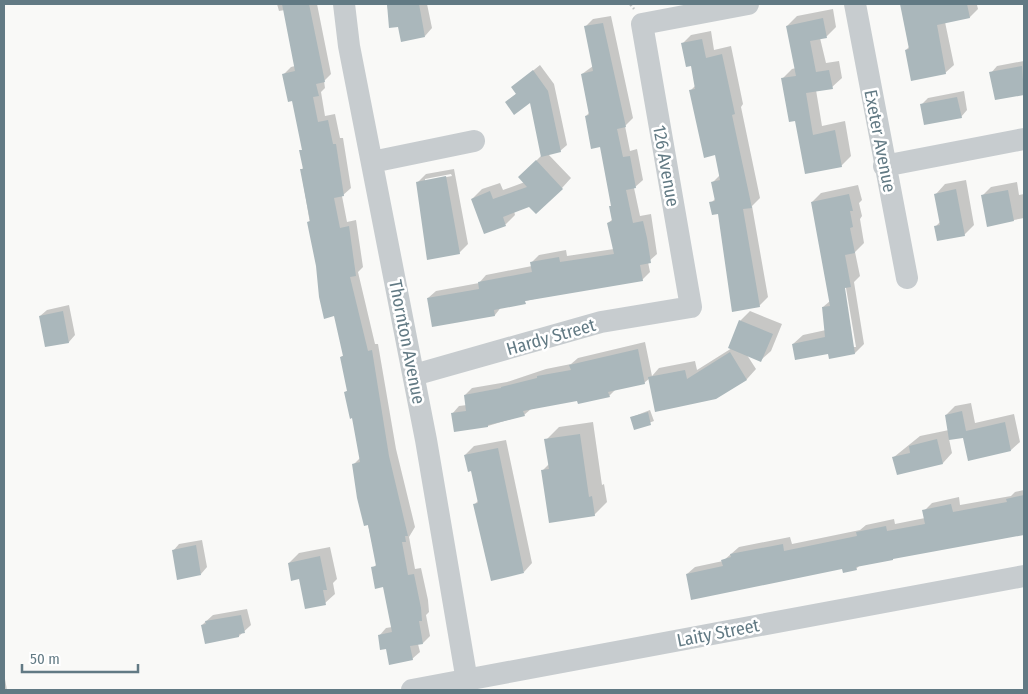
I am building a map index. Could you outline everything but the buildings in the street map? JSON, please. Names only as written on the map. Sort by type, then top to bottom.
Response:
[{"type":"street","name":"Thornton Avenue","points":[[344,4],[350,46],[414,375],[467,681]]},
{"type":"street","name":"126 Avenue","points":[[691,307],[642,24],[748,4]]},
{"type":"street","name":"Exeter Avenue","points":[[855,4],[884,166],[907,278]]},
{"type":"street","points":[[884,166],[1024,139]]},
{"type":"street","points":[[372,162],[474,141]]},
{"type":"street","name":"Hardy Street","points":[[414,375],[601,322],[691,307]]},
{"type":"street","name":"Laity Street","points":[[412,690],[1024,576]]}]
